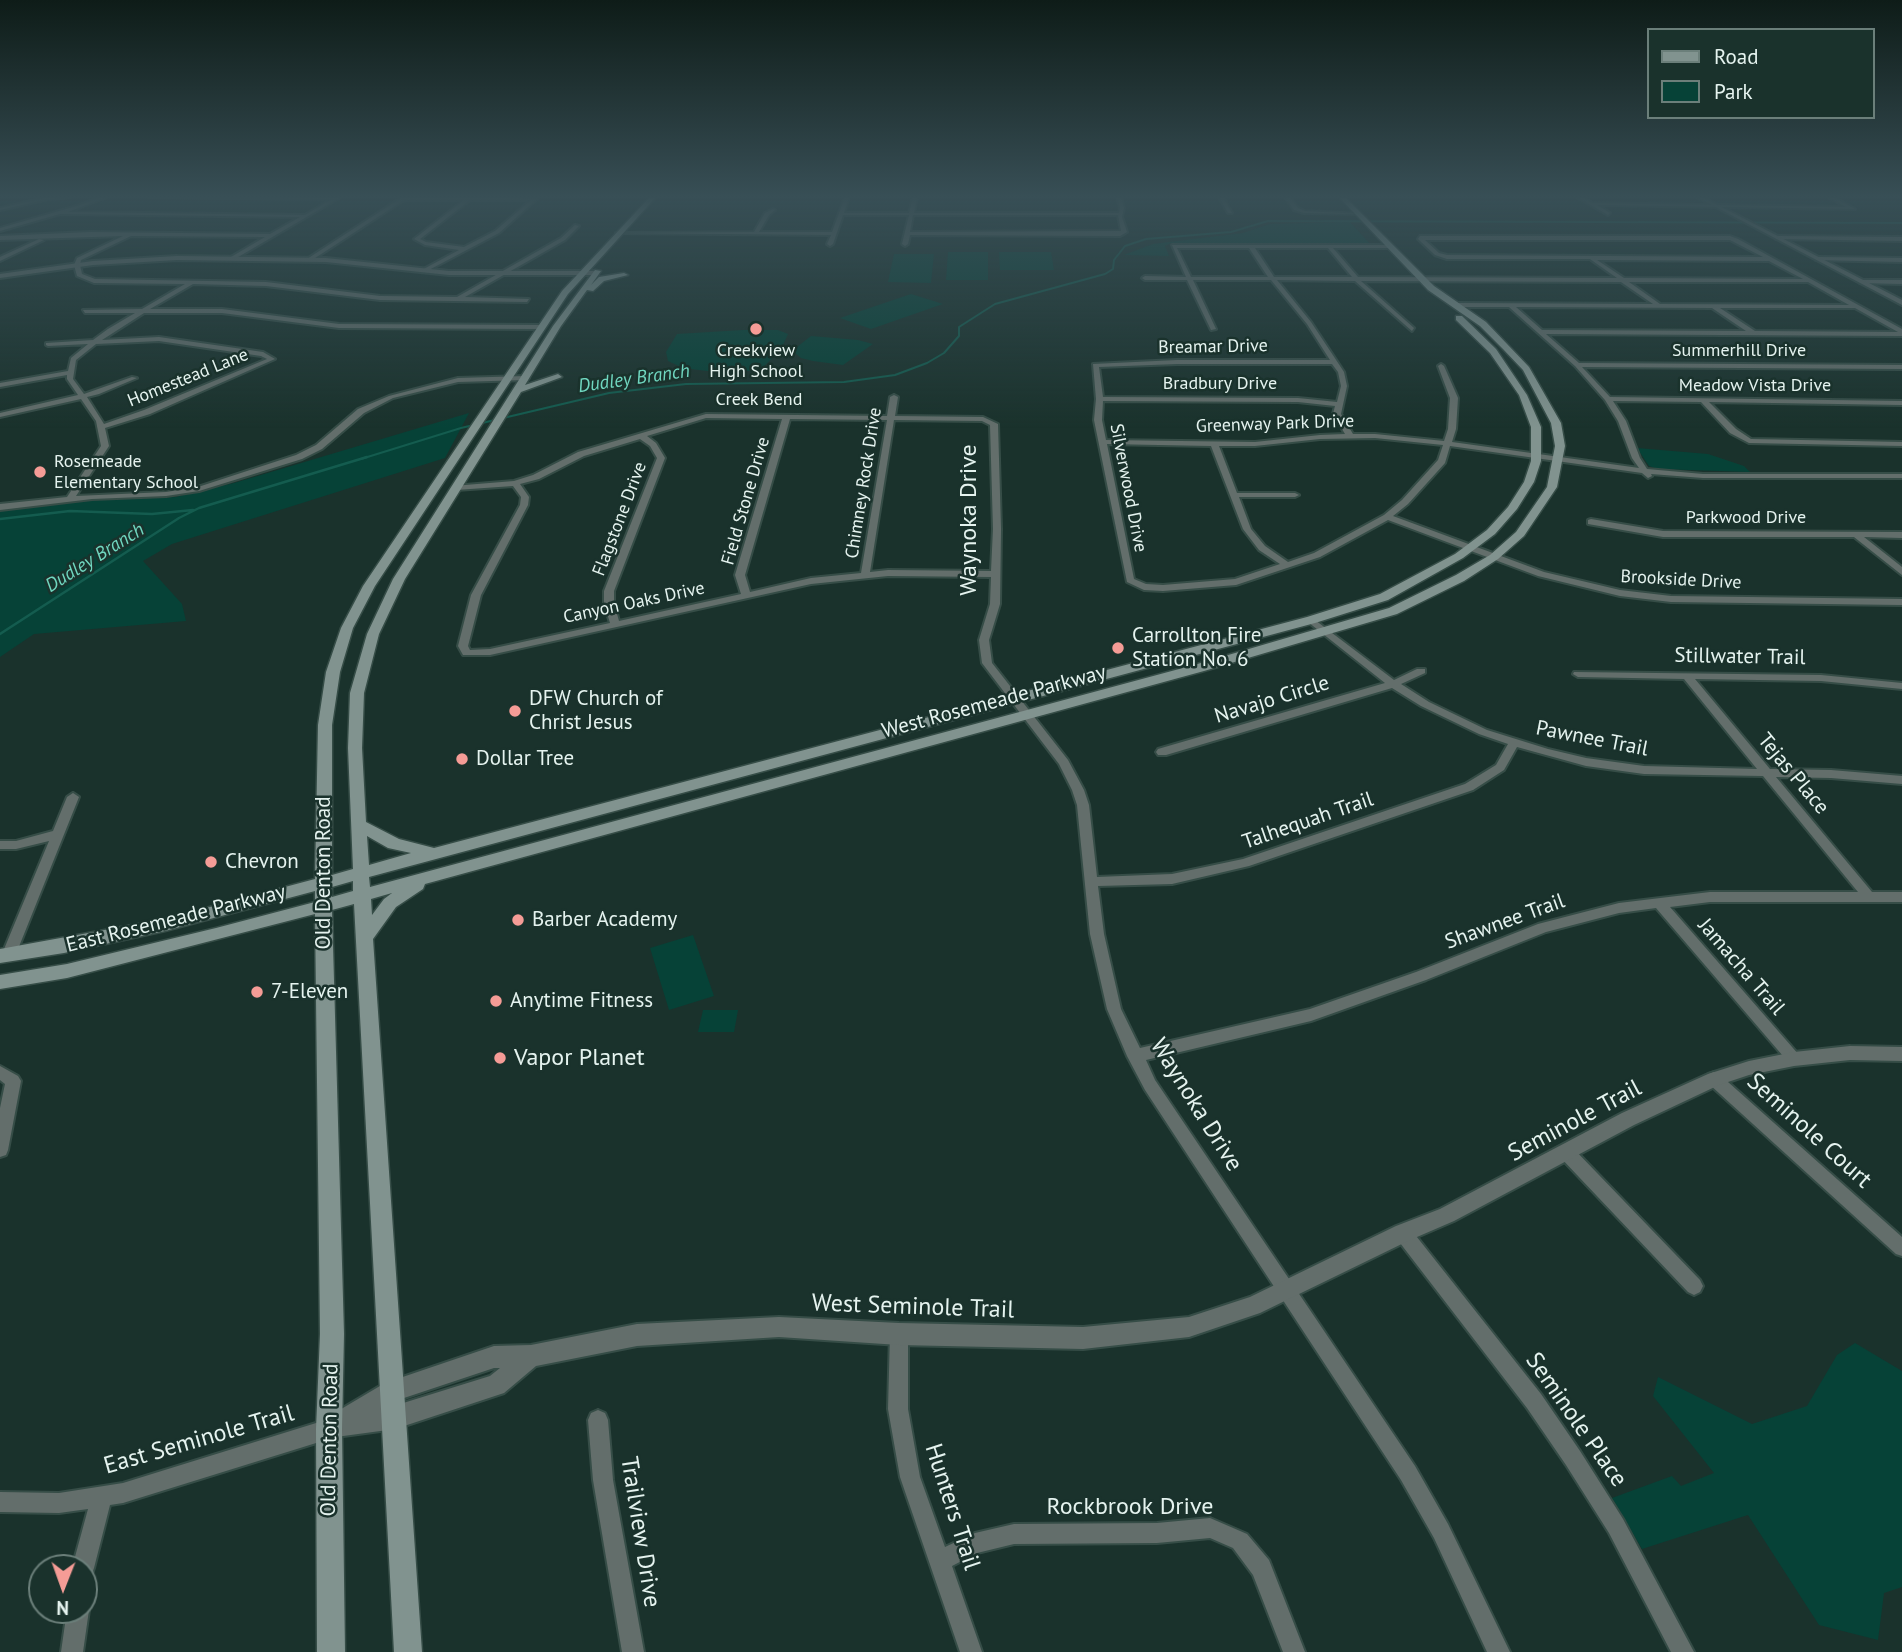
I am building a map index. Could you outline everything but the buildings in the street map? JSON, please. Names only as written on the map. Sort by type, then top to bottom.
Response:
[{"type":"main road","name":"Old Denton Road","points":[[331,1652],[328,1429],[332,1334],[324,1003],[325,724],[332,672],[356,609],[541,327],[582,274]]},
{"type":"main road","name":"Old Denton Road","points":[[408,1652],[362,894],[355,748],[357,693],[373,634],[388,598],[594,274]]},
{"type":"main road","name":"West Rosemeade Parkway","points":[[362,894],[1199,668],[1393,611],[1428,595],[1494,556],[1520,534],[1552,488],[1560,446],[1556,424],[1547,403],[1526,369],[1483,324],[1417,274]]},
{"type":"main road","points":[[581,293],[602,279],[624,275]]},
{"type":"main road","name":"West Rosemeade Parkway","points":[[361,873],[1311,620],[1384,597],[1470,548],[1491,532],[1512,509],[1529,482],[1536,458],[1536,427],[1532,414],[1503,363],[1468,326],[1424,295],[1404,276]]},
{"type":"main road","points":[[520,389],[558,377]]},
{"type":"main road","points":[[436,488],[456,488]]},
{"type":"main road","points":[[1185,654],[1199,668]]},
{"type":"main road","points":[[328,698],[357,693]]},
{"type":"main road","points":[[800,755],[811,774]]},
{"type":"main road","points":[[614,805],[620,826]]},
{"type":"main road","points":[[360,825],[394,844],[436,853]]},
{"type":"main road","name":"East Rosemeade Parkway","points":[[5,955],[140,931],[361,873]]},
{"type":"main road","points":[[365,937],[390,903],[430,877]]},
{"type":"main road","name":"East Rosemeade Parkway","points":[[0,982],[139,955],[362,894]]},
{"type":"street","points":[[79,274],[94,281],[292,286],[380,298],[527,300]]},
{"type":"street","points":[[458,299],[501,274]]},
{"type":"street","points":[[1185,274],[1213,329]]},
{"type":"street","points":[[1269,274],[1309,323],[1343,377],[1337,414],[1350,436]]},
{"type":"street","points":[[1352,274],[1412,329]]},
{"type":"street","points":[[1615,274],[1658,305]]},
{"type":"street","points":[[1797,274],[1902,333]]},
{"type":"street","points":[[1847,274],[1902,303]]},
{"type":"street","points":[[1145,278],[1356,279],[1404,276],[1422,279],[1811,282]]},
{"type":"street","points":[[81,286],[94,281]]},
{"type":"street","points":[[70,499],[105,446],[101,427],[85,396],[74,386],[69,373],[73,359],[93,341],[191,282]]},
{"type":"street","points":[[1862,282],[1902,282]]},
{"type":"street","points":[[1510,304],[1577,365],[1608,399],[1622,421],[1636,457],[1647,474]]},
{"type":"street","points":[[1456,305],[1856,307]]},
{"type":"street","points":[[1713,306],[1754,334]]},
{"type":"street","points":[[85,311],[222,310],[286,321],[340,326],[541,327]]},
{"type":"street","points":[[1541,332],[1902,333]]},
{"type":"street","name":"Homestead Lane","points":[[93,341],[159,339],[263,354],[272,359],[147,412],[101,427]]},
{"type":"street","points":[[48,344],[93,341]]},
{"type":"street","name":"Breamar Drive","points":[[1094,368],[1100,363],[1335,362]]},
{"type":"street","name":"Summerhill Drive","points":[[1577,365],[1902,367]]},
{"type":"street","points":[[1163,588],[1226,584],[1288,566],[1341,544],[1387,517],[1437,469],[1448,444],[1454,398],[1441,366]]},
{"type":"street","name":"Silverwood Drive","points":[[1094,368],[1101,399],[1097,412],[1130,580],[1144,587],[1163,588]]},
{"type":"street","points":[[0,385],[69,373]]},
{"type":"street","points":[[0,415],[85,396],[134,378]]},
{"type":"street","points":[[0,508],[70,499],[166,494],[199,489],[299,457],[319,447],[361,411],[391,397],[445,382],[526,378]]},
{"type":"street","name":"Chimney Rock Drive","points":[[865,574],[894,397]]},
{"type":"street","name":"Bradbury Drive","points":[[1101,399],[1298,400],[1339,404]]},
{"type":"street","name":"Meadow Vista Drive","points":[[1608,399],[1902,403]]},
{"type":"street","points":[[1704,402],[1738,436],[1759,443],[1902,444]]},
{"type":"street","name":"Creek Bend","points":[[456,488],[515,483],[536,477],[581,454],[706,416],[990,421]]},
{"type":"street","name":"Field Stone Drive","points":[[746,595],[740,575],[787,416]]},
{"type":"street","name":"Waynoka Drive","points":[[990,421],[994,424],[997,530],[995,604],[987,626],[984,651],[986,663],[1063,763],[1078,790],[1083,805],[1097,934],[1114,1009],[1150,1085],[1408,1473],[1441,1531],[1499,1652]]},
{"type":"street","name":"Flagstone Drive","points":[[614,623],[609,592],[661,458],[653,445],[640,435]]},
{"type":"street","name":"Greenway Park Drive","points":[[1103,442],[1275,443],[1350,436],[1448,444],[1682,479],[1703,476],[1902,476]]},
{"type":"street","points":[[1214,443],[1247,529],[1262,548],[1288,566]]},
{"type":"street","name":"Canyon Oaks Drive","points":[[515,483],[524,497],[524,505],[476,596],[463,649],[467,653],[480,654],[811,581],[865,574],[995,574]]},
{"type":"street","points":[[1235,495],[1295,495]]},
{"type":"street","name":"Brookside Drive","points":[[1387,517],[1568,582],[1640,596],[1902,602]]},
{"type":"street","name":"Parkwood Drive","points":[[1591,522],[1662,534],[1902,535]]},
{"type":"street","points":[[1856,535],[1902,572]]},
{"type":"street","name":"Pawnee Trail","points":[[1311,620],[1393,684],[1447,716],[1514,743],[1586,762],[1644,770],[1902,779]]},
{"type":"street","name":"Navajo Circle","points":[[1162,752],[1393,684],[1422,671]]},
{"type":"street","name":"Stillwater Trail","points":[[1578,674],[1821,678],[1902,685]]},
{"type":"street","name":"Tejas Place","points":[[1687,676],[1869,897]]},
{"type":"street","name":"Talhequah Trail","points":[[1092,882],[1180,878],[1245,863],[1469,787],[1500,767],[1514,743]]},
{"type":"street","points":[[5,955],[73,797]]},
{"type":"street","points":[[0,845],[16,845],[58,834]]},
{"type":"street","name":"Shawnee Trail","points":[[1135,1056],[1311,1015],[1421,976],[1543,928],[1619,908],[1658,902],[1759,895],[1902,897]]},
{"type":"street","name":"Jamacha Trail","points":[[1658,902],[1794,1059]]},
{"type":"street","name":"Seminole Trail","points":[[1286,1288],[1447,1214],[1628,1119],[1714,1079],[1749,1068],[1794,1059],[1850,1053],[1902,1054]]},
{"type":"street","points":[[0,1072],[13,1080],[0,1150]]},
{"type":"street","name":"Seminole Court","points":[[1714,1079],[1902,1248]]},
{"type":"street","points":[[1566,1152],[1694,1286]]},
{"type":"street","name":"Seminole Place","points":[[1403,1233],[1534,1401],[1573,1458],[1622,1537],[1683,1652]]},
{"type":"street","name":"West Seminole Trail","points":[[328,1429],[393,1391],[494,1357],[531,1356],[637,1335],[779,1327],[899,1334],[1083,1338],[1189,1327],[1253,1306],[1286,1288]]},
{"type":"street","name":"Hunters Trail","points":[[899,1334],[898,1409],[910,1477],[971,1652]]},
{"type":"street","name":"West Seminole Trail","points":[[328,1429],[395,1418],[496,1385],[531,1356]]},
{"type":"street","name":"Trailview Drive","points":[[598,1419],[603,1480],[633,1652]]},
{"type":"street","name":"East Seminole Trail","points":[[0,1502],[59,1503],[123,1493],[328,1429]]},
{"type":"street","points":[[87,1554],[102,1496]]},
{"type":"street","name":"Rockbrook Drive","points":[[941,1560],[975,1543],[1014,1534],[1157,1533],[1210,1528],[1240,1541],[1261,1568],[1294,1652]]},
{"type":"street","points":[[72,1652],[76,1624]]},
{"type":"green space","points":[[890,274],[932,274],[931,283],[888,282]]},
{"type":"green space","points":[[946,274],[988,274],[988,280],[946,280]]},
{"type":"green space","points":[[911,294],[943,304],[871,329],[840,318]]},
{"type":"green space","points":[[778,330],[788,334],[783,345],[785,346],[759,371],[707,371],[683,368],[668,361],[666,352],[677,334]]},
{"type":"green space","points":[[811,336],[873,344],[843,365],[801,358],[794,352]]},
{"type":"green space","points":[[469,413],[445,458],[172,544],[143,561],[182,604],[186,621],[34,634],[0,657],[0,510],[89,500],[175,497],[234,483]]},
{"type":"green space","points":[[1637,448],[1708,454],[1744,466],[1750,472],[1657,469],[1649,466]]},
{"type":"green space","points":[[693,935],[714,996],[669,1010],[650,948]]},
{"type":"green space","points":[[703,1010],[738,1010],[734,1032],[698,1032]]},
{"type":"green space","points":[[1855,1343],[1902,1371],[1902,1587],[1884,1593],[1878,1640],[1819,1625],[1748,1515],[1642,1549],[1612,1498],[1672,1476],[1681,1486],[1714,1473],[1653,1396],[1658,1377],[1752,1424],[1807,1406],[1837,1355]]},
{"type":"waterway","name":"Dudley Branch","points":[[361,459],[461,428],[609,393],[686,384],[844,382],[895,375],[927,363],[944,353],[959,336],[959,327],[995,304],[1105,274]]},
{"type":"waterway","name":"Dudley Branch","points":[[0,634],[179,518],[199,508],[367,457]]},
{"type":"waterway","points":[[0,519],[70,511],[152,514],[193,510]]},
{"type":"place","name":"Creekview High School","points":[[756,329]]},
{"type":"place","name":"Rosemeade Elementary School","points":[[40,472]]},
{"type":"place","name":"Carrollton Fire Station No. 6","points":[[1118,648]]},
{"type":"place","name":"DFW Church of Christ Jesus","points":[[515,711]]},
{"type":"place","name":"Dollar Tree","points":[[462,759]]},
{"type":"place","name":"Chevron","points":[[211,862]]},
{"type":"place","name":"Barber Academy","points":[[518,920]]},
{"type":"place","name":"7-Eleven","points":[[257,992]]},
{"type":"place","name":"Anytime Fitness","points":[[496,1001]]},
{"type":"place","name":"Vapor Planet","points":[[500,1058]]}]
